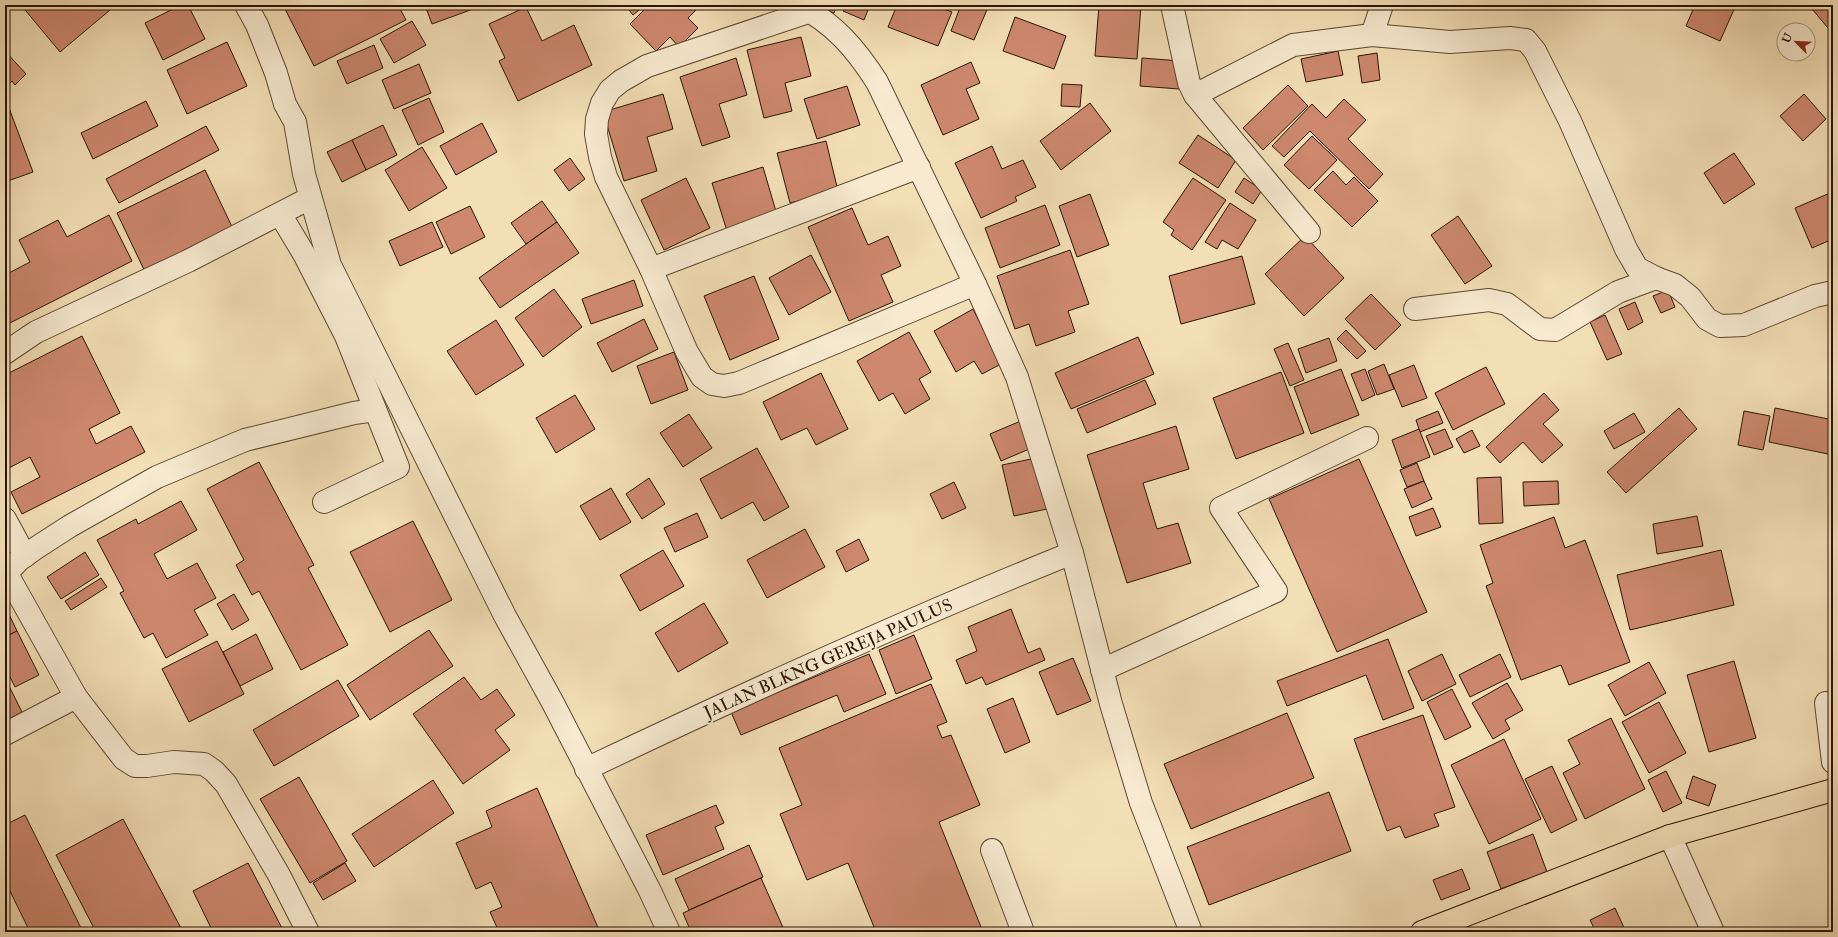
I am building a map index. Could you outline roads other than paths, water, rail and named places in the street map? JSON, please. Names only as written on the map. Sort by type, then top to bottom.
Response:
[{"type":"main road","points":[[1422,932],[1670,836],[1833,790]]},
{"type":"street","points":[[246,5],[257,25],[276,73],[285,104],[295,122],[304,174],[330,265],[505,616],[650,891],[668,932]]},
{"type":"street","points":[[1172,5],[1189,83],[1195,95],[1309,232]]},
{"type":"street","points":[[1372,35],[1382,5]]},
{"type":"street","points":[[975,284],[739,383],[724,386],[712,384],[702,378],[687,352],[651,269],[606,177],[600,157],[596,134],[602,103],[610,90],[621,81],[647,66],[804,8],[842,36],[859,54],[877,82],[919,167],[975,284],[1017,377],[1072,553],[1102,670],[1141,802],[1191,932]]},
{"type":"street","points":[[1195,95],[1293,45],[1372,35],[1450,42],[1510,38],[1526,40],[1535,50],[1563,107],[1626,249],[1637,268],[1656,278],[1675,285],[1690,298],[1707,319],[1720,326],[1744,324],[1815,296],[1833,292]]},
{"type":"street","points":[[651,269],[919,167]]},
{"type":"street","points":[[5,353],[36,332],[188,261],[310,198]]},
{"type":"street","points":[[280,214],[304,254],[346,336],[398,468]]},
{"type":"street","points":[[1415,309],[1489,300],[1507,304],[1540,329],[1555,330],[1618,292],[1656,278]]},
{"type":"street","points":[[308,932],[279,875],[226,784],[214,771],[204,764],[190,762],[135,766],[124,759],[76,697],[6,574],[19,560],[70,526],[157,477],[245,440],[354,413],[375,410]]},
{"type":"street","points":[[1102,670],[1276,592],[1221,508],[1367,438]]},
{"type":"street","points":[[324,502],[398,468],[426,457]]},
{"type":"street","points":[[5,519],[25,556]]},
{"type":"street","name":"JALAN BLKNG GEREJA PAULUS","points":[[586,770],[687,722],[965,596],[1072,553]]},
{"type":"street","points":[[5,734],[76,697]]},
{"type":"street","points":[[1826,703],[1833,762]]},
{"type":"street","points":[[1670,836],[1713,932]]},
{"type":"street","points":[[992,850],[1024,932]]}]
